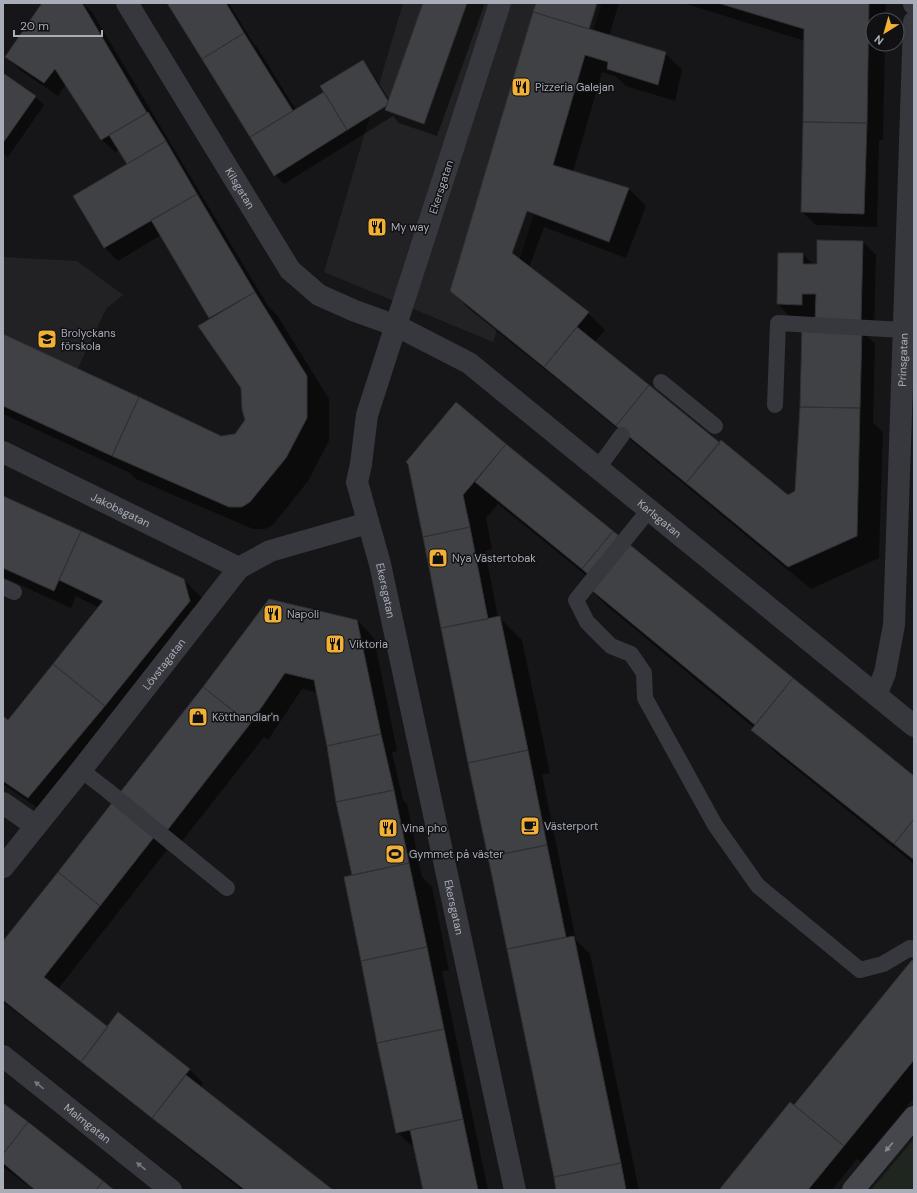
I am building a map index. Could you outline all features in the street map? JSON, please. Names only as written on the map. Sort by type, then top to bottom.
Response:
[{"type":"main road","points":[[853,1190],[914,1117]]},
{"type":"street","name":"Kilsgatan","points":[[127,3],[290,270],[319,295],[354,311],[396,326]]},
{"type":"street","name":"Ekersgatan","points":[[500,3],[367,415],[361,464],[357,482],[380,564],[515,1190]]},
{"type":"street","name":"Prinsgatan","points":[[876,695],[885,673],[894,625],[914,22]]},
{"type":"street","name":"Karlsgatan","points":[[396,326],[469,363],[914,726]]},
{"type":"street","name":"Jakobsgatan","points":[[3,452],[239,568]]},
{"type":"street","name":"Lövstagatan","points":[[3,867],[239,568],[270,551],[368,523]]},
{"type":"street","points":[[3,802],[36,826]]},
{"type":"street","name":"Malmgatan","points":[[3,1056],[171,1190]]},
{"type":"lane","points":[[775,404],[778,323],[904,330]]},
{"type":"lane","points":[[661,382],[715,426]]},
{"type":"lane","points":[[598,468],[622,435]]},
{"type":"lane","points":[[649,510],[576,600],[586,622],[611,646],[631,654],[644,673],[645,698],[715,825],[758,886],[860,970],[883,964],[910,948],[914,950]]},
{"type":"lane","points":[[81,770],[227,888]]},
{"type":"shaded area","points":[[403,3],[602,3],[493,342],[324,272]]},
{"type":"shaded area","name":"Brolyckans förskola","points":[[3,257],[77,261],[123,295],[106,309],[50,427],[3,406]]},
{"type":"shaded area","points":[[914,1139],[914,1190],[871,1190]]},
{"type":"building","points":[[42,3],[82,3],[147,113],[101,140],[55,69],[44,83],[5,57]]},
{"type":"building","points":[[167,3],[226,3],[244,33],[202,59]]},
{"type":"building","points":[[423,3],[467,3],[424,124],[385,110]]},
{"type":"building","points":[[536,3],[597,3],[589,29],[533,12]]},
{"type":"building","points":[[718,3],[869,3],[869,12],[865,12],[865,52],[868,52],[867,123],[803,122],[804,29]]},
{"type":"building","points":[[533,12],[666,52],[658,85],[607,69],[608,62],[585,55],[553,165],[629,188],[609,242],[527,211],[512,253],[589,312],[544,367],[450,291]]},
{"type":"building","points":[[244,33],[293,111],[250,137],[202,59]]},
{"type":"building","points":[[363,60],[388,101],[386,106],[347,130],[320,86]]},
{"type":"building","points":[[3,73],[36,96],[3,143]]},
{"type":"building","points":[[324,92],[347,130],[274,176],[250,137]]},
{"type":"building","points":[[148,112],[166,141],[127,164],[109,135]]},
{"type":"building","points":[[803,122],[867,123],[864,214],[801,212]]},
{"type":"building","points":[[166,141],[197,194],[104,248],[73,196]]},
{"type":"building","points":[[197,194],[255,292],[209,318],[151,220]]},
{"type":"building","points":[[817,240],[863,241],[861,322],[815,321],[816,294],[802,294],[802,305],[777,304],[778,253],[803,253],[803,264],[817,264]]},
{"type":"building","points":[[255,292],[307,376],[307,418],[286,458],[250,502],[242,507],[229,507],[112,456],[139,397],[221,436],[235,434],[245,420],[242,409],[241,388],[198,326]]},
{"type":"building","points":[[577,327],[649,385],[616,426],[544,367]]},
{"type":"building","points":[[802,328],[862,330],[860,408],[800,407]]},
{"type":"building","points":[[3,334],[139,397],[112,456],[3,406]]},
{"type":"building","points":[[649,385],[720,443],[686,483],[616,426]]},
{"type":"building","points":[[456,402],[506,444],[463,495],[470,527],[423,537],[408,464],[406,462]]},
{"type":"building","points":[[800,407],[860,408],[857,536],[788,567],[686,483],[721,440],[788,495],[795,491]]},
{"type":"building","points":[[506,444],[613,531],[582,569],[475,482]]},
{"type":"building","points":[[3,496],[81,531],[54,591],[3,568]]},
{"type":"building","points":[[470,527],[488,619],[441,628],[423,537]]},
{"type":"building","points":[[81,531],[184,579],[190,601],[105,706],[53,664],[103,601],[59,580]]},
{"type":"building","points":[[613,531],[793,678],[755,725],[583,583],[589,575],[582,569]]},
{"type":"building","points":[[269,599],[357,620],[381,734],[327,746],[314,680],[285,673],[250,724],[203,687]]},
{"type":"building","points":[[500,616],[528,750],[468,763],[441,628]]},
{"type":"building","points":[[53,664],[105,706],[28,798],[3,781],[3,716],[8,720]]},
{"type":"building","points":[[793,678],[914,776],[914,819],[894,844],[751,730]]},
{"type":"building","points":[[203,687],[250,724],[166,832],[118,795]]},
{"type":"building","points":[[381,734],[394,790],[336,802],[327,746]]},
{"type":"building","points":[[528,750],[547,845],[488,857],[468,763]]},
{"type":"building","points":[[394,790],[409,863],[352,875],[336,802]]},
{"type":"building","points":[[112,803],[155,836],[100,906],[58,872]]},
{"type":"building","points":[[914,819],[914,860],[894,844]]},
{"type":"building","points":[[547,845],[566,937],[507,949],[488,857]]},
{"type":"building","points":[[409,863],[427,947],[361,961],[344,877]]},
{"type":"building","points":[[58,872],[100,906],[44,977],[108,1027],[81,1062],[3,1000],[3,941]]},
{"type":"building","points":[[574,936],[621,1163],[554,1177],[507,949]]},
{"type":"building","points":[[427,947],[444,1029],[377,1043],[361,961]]},
{"type":"building","points":[[912,960],[914,961],[914,1060],[844,1146],[794,1105]]},
{"type":"building","points":[[118,1012],[190,1069],[152,1118],[81,1062]]},
{"type":"building","points":[[444,1029],[463,1119],[396,1133],[377,1043]]},
{"type":"building","points":[[186,1075],[333,1190],[245,1190],[152,1118]]},
{"type":"building","points":[[790,1102],[844,1146],[808,1190],[719,1190]]},
{"type":"building","points":[[3,1103],[28,1122],[3,1154]]},
{"type":"building","points":[[463,1119],[478,1190],[423,1190],[410,1130]]},
{"type":"building","points":[[28,1122],[103,1181],[96,1190],[35,1190],[3,1163],[3,1154]]},
{"type":"building","points":[[621,1163],[626,1190],[556,1190],[554,1177]]},
{"type":"building","points":[[103,1181],[114,1190],[96,1190]]},
{"type":"place","name":"Pizzeria Galejan","points":[[521,87]]},
{"type":"place","name":"My way","points":[[377,227]]},
{"type":"place","name":"Brolyckans förskola","points":[[47,339]]},
{"type":"place","name":"Nya Västertobak","points":[[438,558]]},
{"type":"place","name":"Napoli","points":[[273,614]]},
{"type":"place","name":"Viktoria","points":[[335,644]]},
{"type":"place","name":"Kötthandlar'n","points":[[198,717]]},
{"type":"place","name":"Västerport","points":[[530,826]]},
{"type":"place","name":"Vina pho","points":[[388,828]]},
{"type":"place","name":"Gymmet på väster","points":[[395,854]]}]
